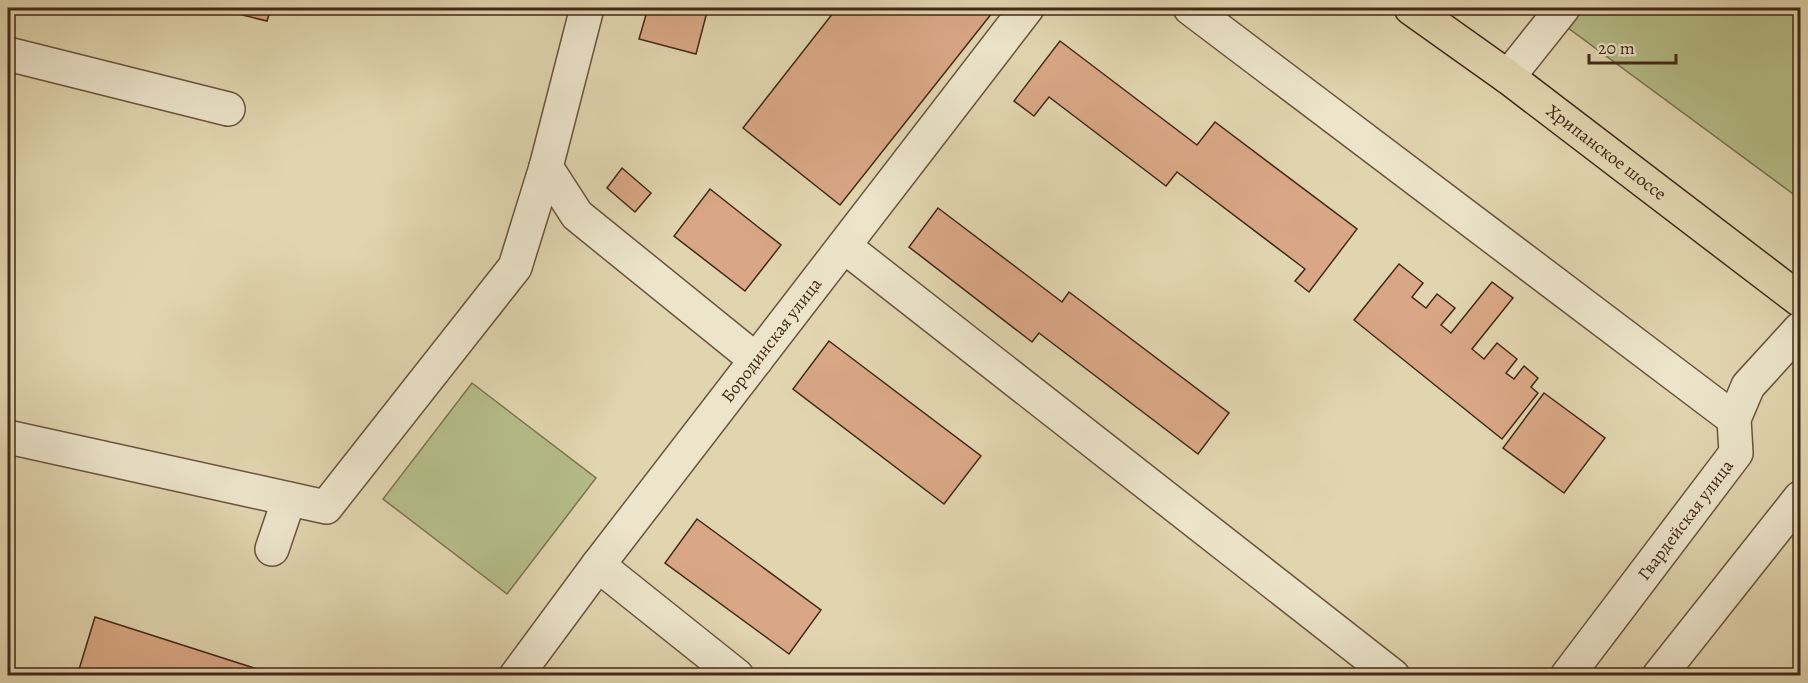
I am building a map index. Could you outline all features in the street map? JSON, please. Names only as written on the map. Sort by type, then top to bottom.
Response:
[{"type":"main road","name":"Хрипанское шоссе","points":[[1411,8],[1508,77],[1800,300]]},
{"type":"street","points":[[8,437],[327,507],[515,267],[546,167],[586,8]]},
{"type":"street","name":"Бородинская улица","points":[[516,675],[1027,8]]},
{"type":"street","points":[[1190,8],[1734,419]]},
{"type":"street","points":[[1508,77],[1563,8]]},
{"type":"street","points":[[8,54],[228,109]]},
{"type":"street","points":[[546,167],[577,215],[756,360]]},
{"type":"street","points":[[844,246],[1393,675]]},
{"type":"street","name":"Гвардейская улица","points":[[1567,675],[1736,453],[1734,419],[1748,386],[1800,329]]},
{"type":"street","points":[[1659,675],[1800,498]]},
{"type":"street","points":[[272,549],[289,499]]},
{"type":"street","points":[[598,566],[737,675]]},
{"type":"green space","points":[[1541,8],[1800,8],[1800,199]]},
{"type":"green space","points":[[472,383],[596,478],[507,594],[383,499]]},
{"type":"building","points":[[240,8],[271,8],[267,21],[238,14]]},
{"type":"building","points":[[648,8],[708,8],[696,54],[639,39]]},
{"type":"building","points":[[837,8],[996,8],[840,205],[743,128]]},
{"type":"building","points":[[1060,41],[1197,145],[1215,122],[1357,229],[1309,292],[1295,281],[1305,269],[1177,172],[1166,186],[1049,97],[1034,116],[1014,101]]},
{"type":"building","points":[[622,168],[651,193],[635,212],[607,188]]},
{"type":"building","points":[[710,189],[781,245],[745,291],[674,236]]},
{"type":"building","points":[[938,208],[1062,302],[1069,292],[1229,413],[1198,454],[1039,333],[1032,342],[909,247]]},
{"type":"building","points":[[1399,264],[1423,283],[1412,297],[1426,308],[1437,294],[1455,308],[1441,325],[1451,333],[1492,282],[1513,298],[1472,349],[1484,359],[1497,343],[1517,359],[1506,373],[1514,379],[1524,366],[1538,378],[1531,387],[1538,393],[1502,439],[1354,320]]},
{"type":"building","points":[[829,341],[981,456],[944,504],[793,389]]},
{"type":"building","points":[[1544,393],[1605,438],[1564,493],[1503,448]]},
{"type":"building","points":[[697,519],[821,610],[789,654],[665,563]]},
{"type":"building","points":[[95,617],[279,676],[77,676]]}]
